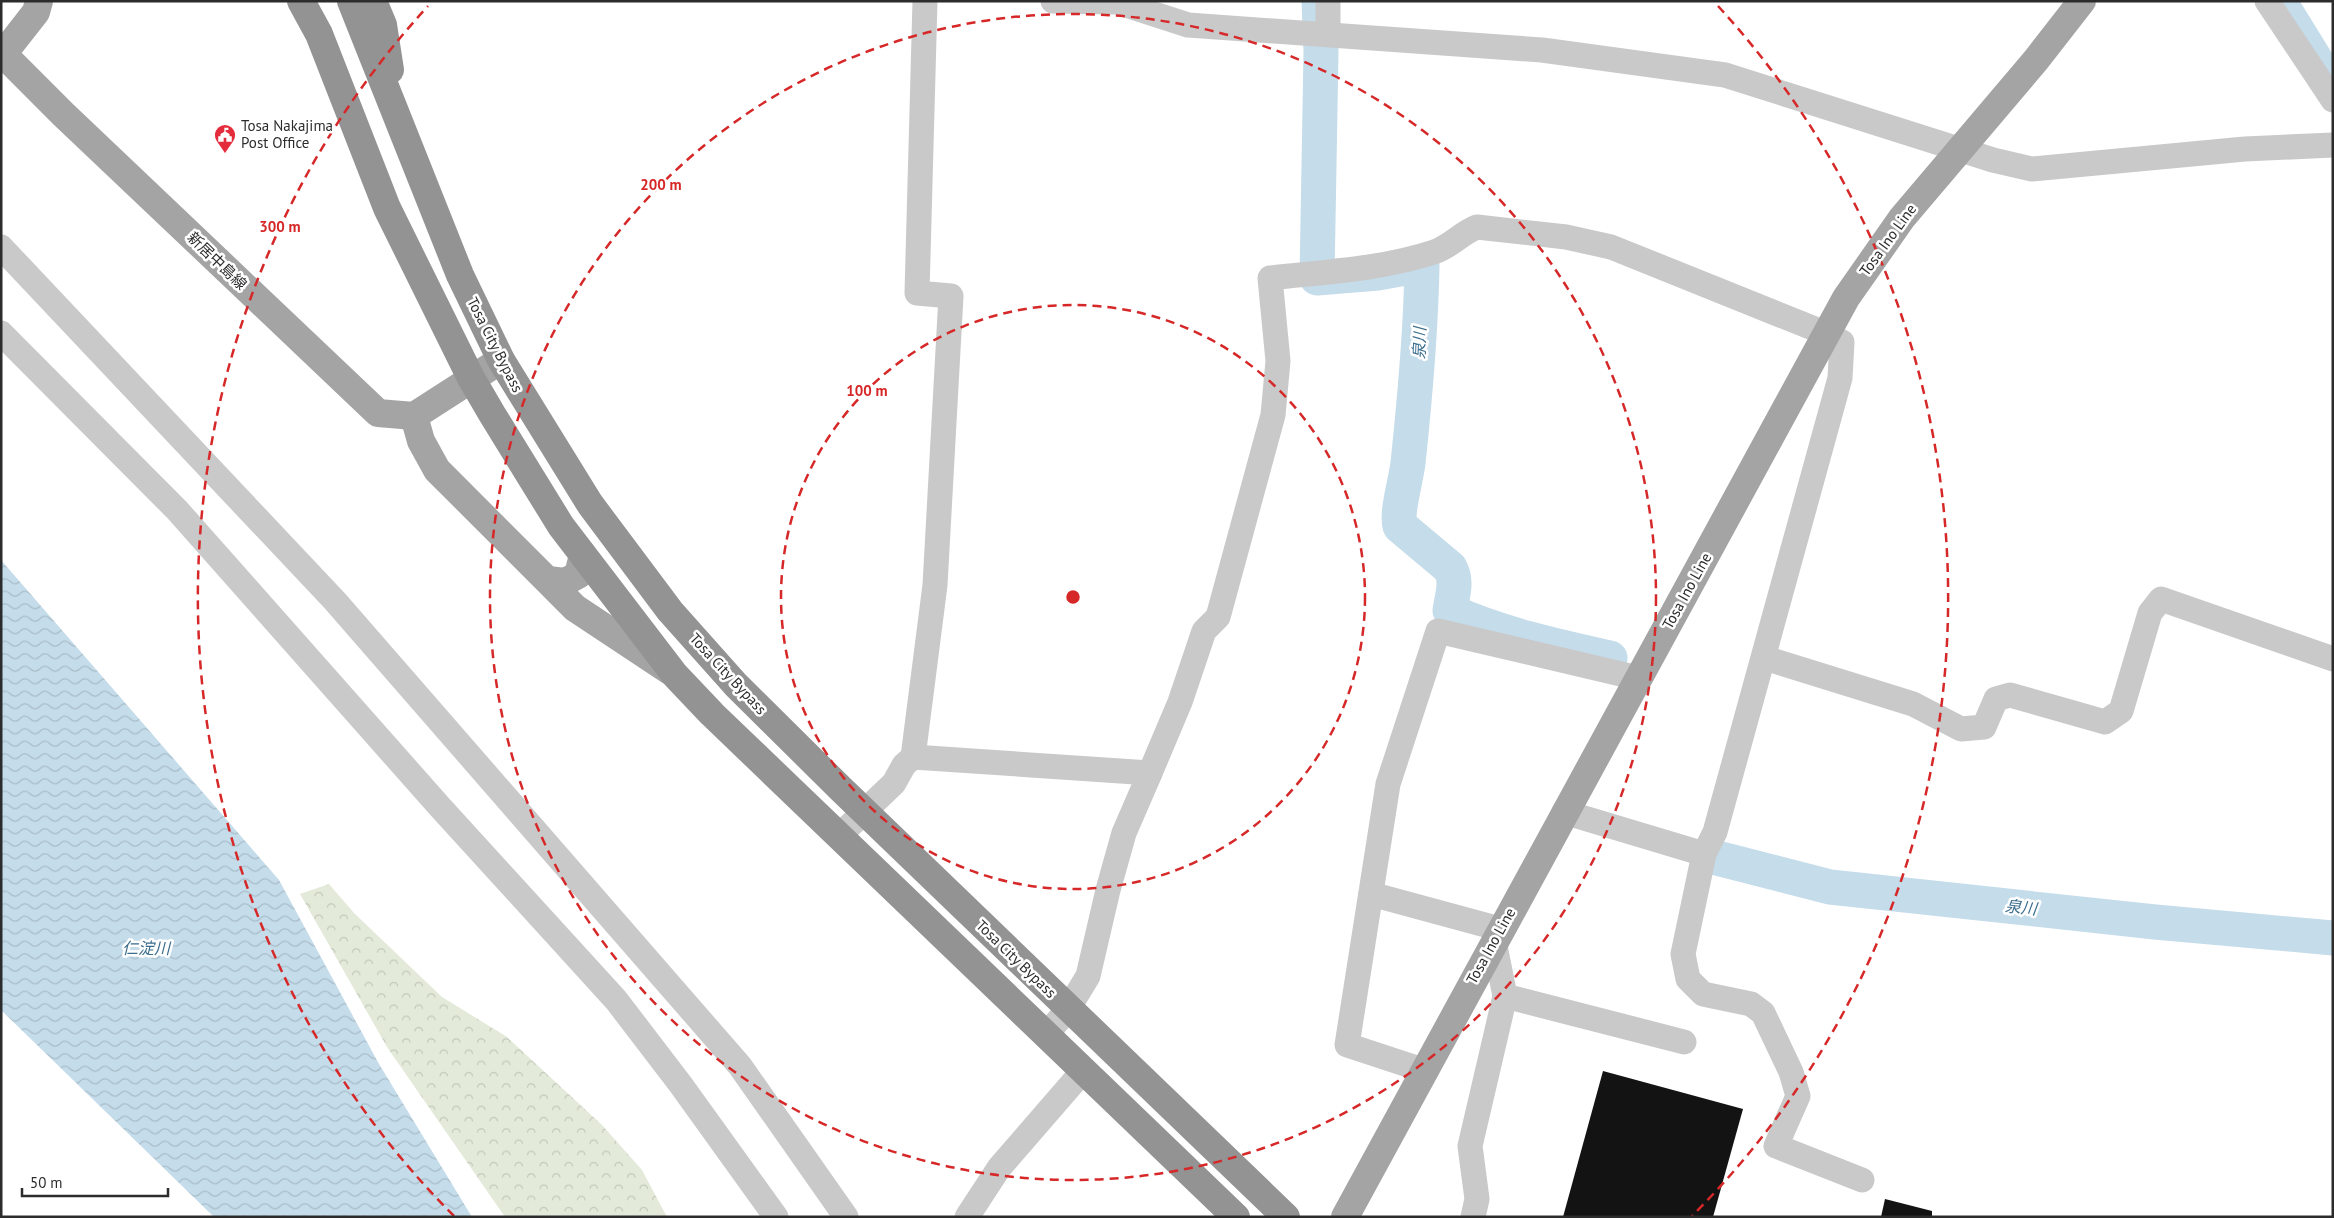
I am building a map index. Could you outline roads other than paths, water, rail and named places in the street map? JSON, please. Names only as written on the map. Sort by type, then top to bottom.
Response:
[{"type":"highway","points":[[301,1],[319,34],[387,208],[471,378],[561,526],[675,675],[839,836],[1236,1217]]},
{"type":"highway","name":"Tosa City Bypass","points":[[351,1],[399,127],[460,275],[501,360],[590,504],[670,611],[736,685],[864,811],[1286,1217]]},
{"type":"highway","points":[[373,1],[382,25],[399,127]]},
{"type":"main road","name":"新居中島線","points":[[39,1],[36,12],[2,53],[63,114],[366,403],[378,413],[414,416]]},
{"type":"main road","name":"Tosa Ino Line","points":[[1345,1217],[1564,812],[1714,542],[1846,298],[1902,218],[2036,60],[2082,1]]},
{"type":"main road","points":[[501,360],[414,416],[421,441],[437,470],[575,608],[675,675]]},
{"type":"main road","points":[[548,580],[565,582],[578,575],[583,555]]},
{"type":"street","points":[[839,836],[894,783],[904,766],[913,758],[935,585],[951,296],[917,293],[926,1]]},
{"type":"street","points":[[1053,1],[1117,2],[1188,25],[1542,50],[1709,72],[1960,149],[2032,169],[2245,149],[2333,144]]},
{"type":"street","points":[[1328,1],[1328,34]]},
{"type":"street","points":[[2267,1],[2333,100]]},
{"type":"street","points":[[1046,1035],[1068,1009],[1088,976],[1108,890],[1124,834],[1180,702],[1204,631],[1218,617],[1273,415],[1278,360],[1270,278],[1405,260],[1437,252],[1464,231],[1477,227],[1566,237],[1611,247],[1826,333],[1842,342],[1840,378],[1716,832],[1704,854],[1683,954],[1688,979],[1703,994],[1751,1004],[1763,1013],[1791,1072],[1798,1096],[1776,1146],[1862,1180]]},
{"type":"street","points":[[1,247],[348,616],[740,1066],[846,1217]]},
{"type":"street","points":[[1,333],[177,510],[433,800],[616,1000],[681,1085],[776,1217]]},
{"type":"street","points":[[1765,658],[1913,704],[1961,729],[1984,727],[1996,699],[2010,695],[2104,722],[2121,711],[2150,613],[2161,599],[2333,659]]},
{"type":"street","points":[[1424,1070],[1347,1045],[1388,784],[1438,631],[1638,678]]},
{"type":"street","points":[[913,758],[1150,773]]},
{"type":"street","points":[[1564,812],[1704,854]]},
{"type":"street","points":[[1371,894],[1497,935],[1505,996],[1470,1146],[1477,1199],[1473,1217]]},
{"type":"street","points":[[1505,996],[1684,1042]]},
{"type":"street","points":[[967,1217],[999,1168],[1083,1071]]},
{"type":"water","name":"仁淀川","points":[[1,560],[279,880],[379,1064],[472,1217],[214,1217],[1,1010]]},
{"type":"waterway","name":"泉川","points":[[1319,1],[1321,52],[1317,278],[1378,273],[1422,265],[1415,389],[1408,463],[1399,513],[1400,526],[1450,568],[1454,578],[1450,611],[1508,633],[1610,658]]},
{"type":"waterway","points":[[2288,1],[2333,74]]},
{"type":"waterway","name":"泉川","points":[[1713,857],[1830,887],[2155,922],[2333,938]]},
{"type":"place","name":"Tosa Nakajima Post Office","points":[[225,154]]}]
